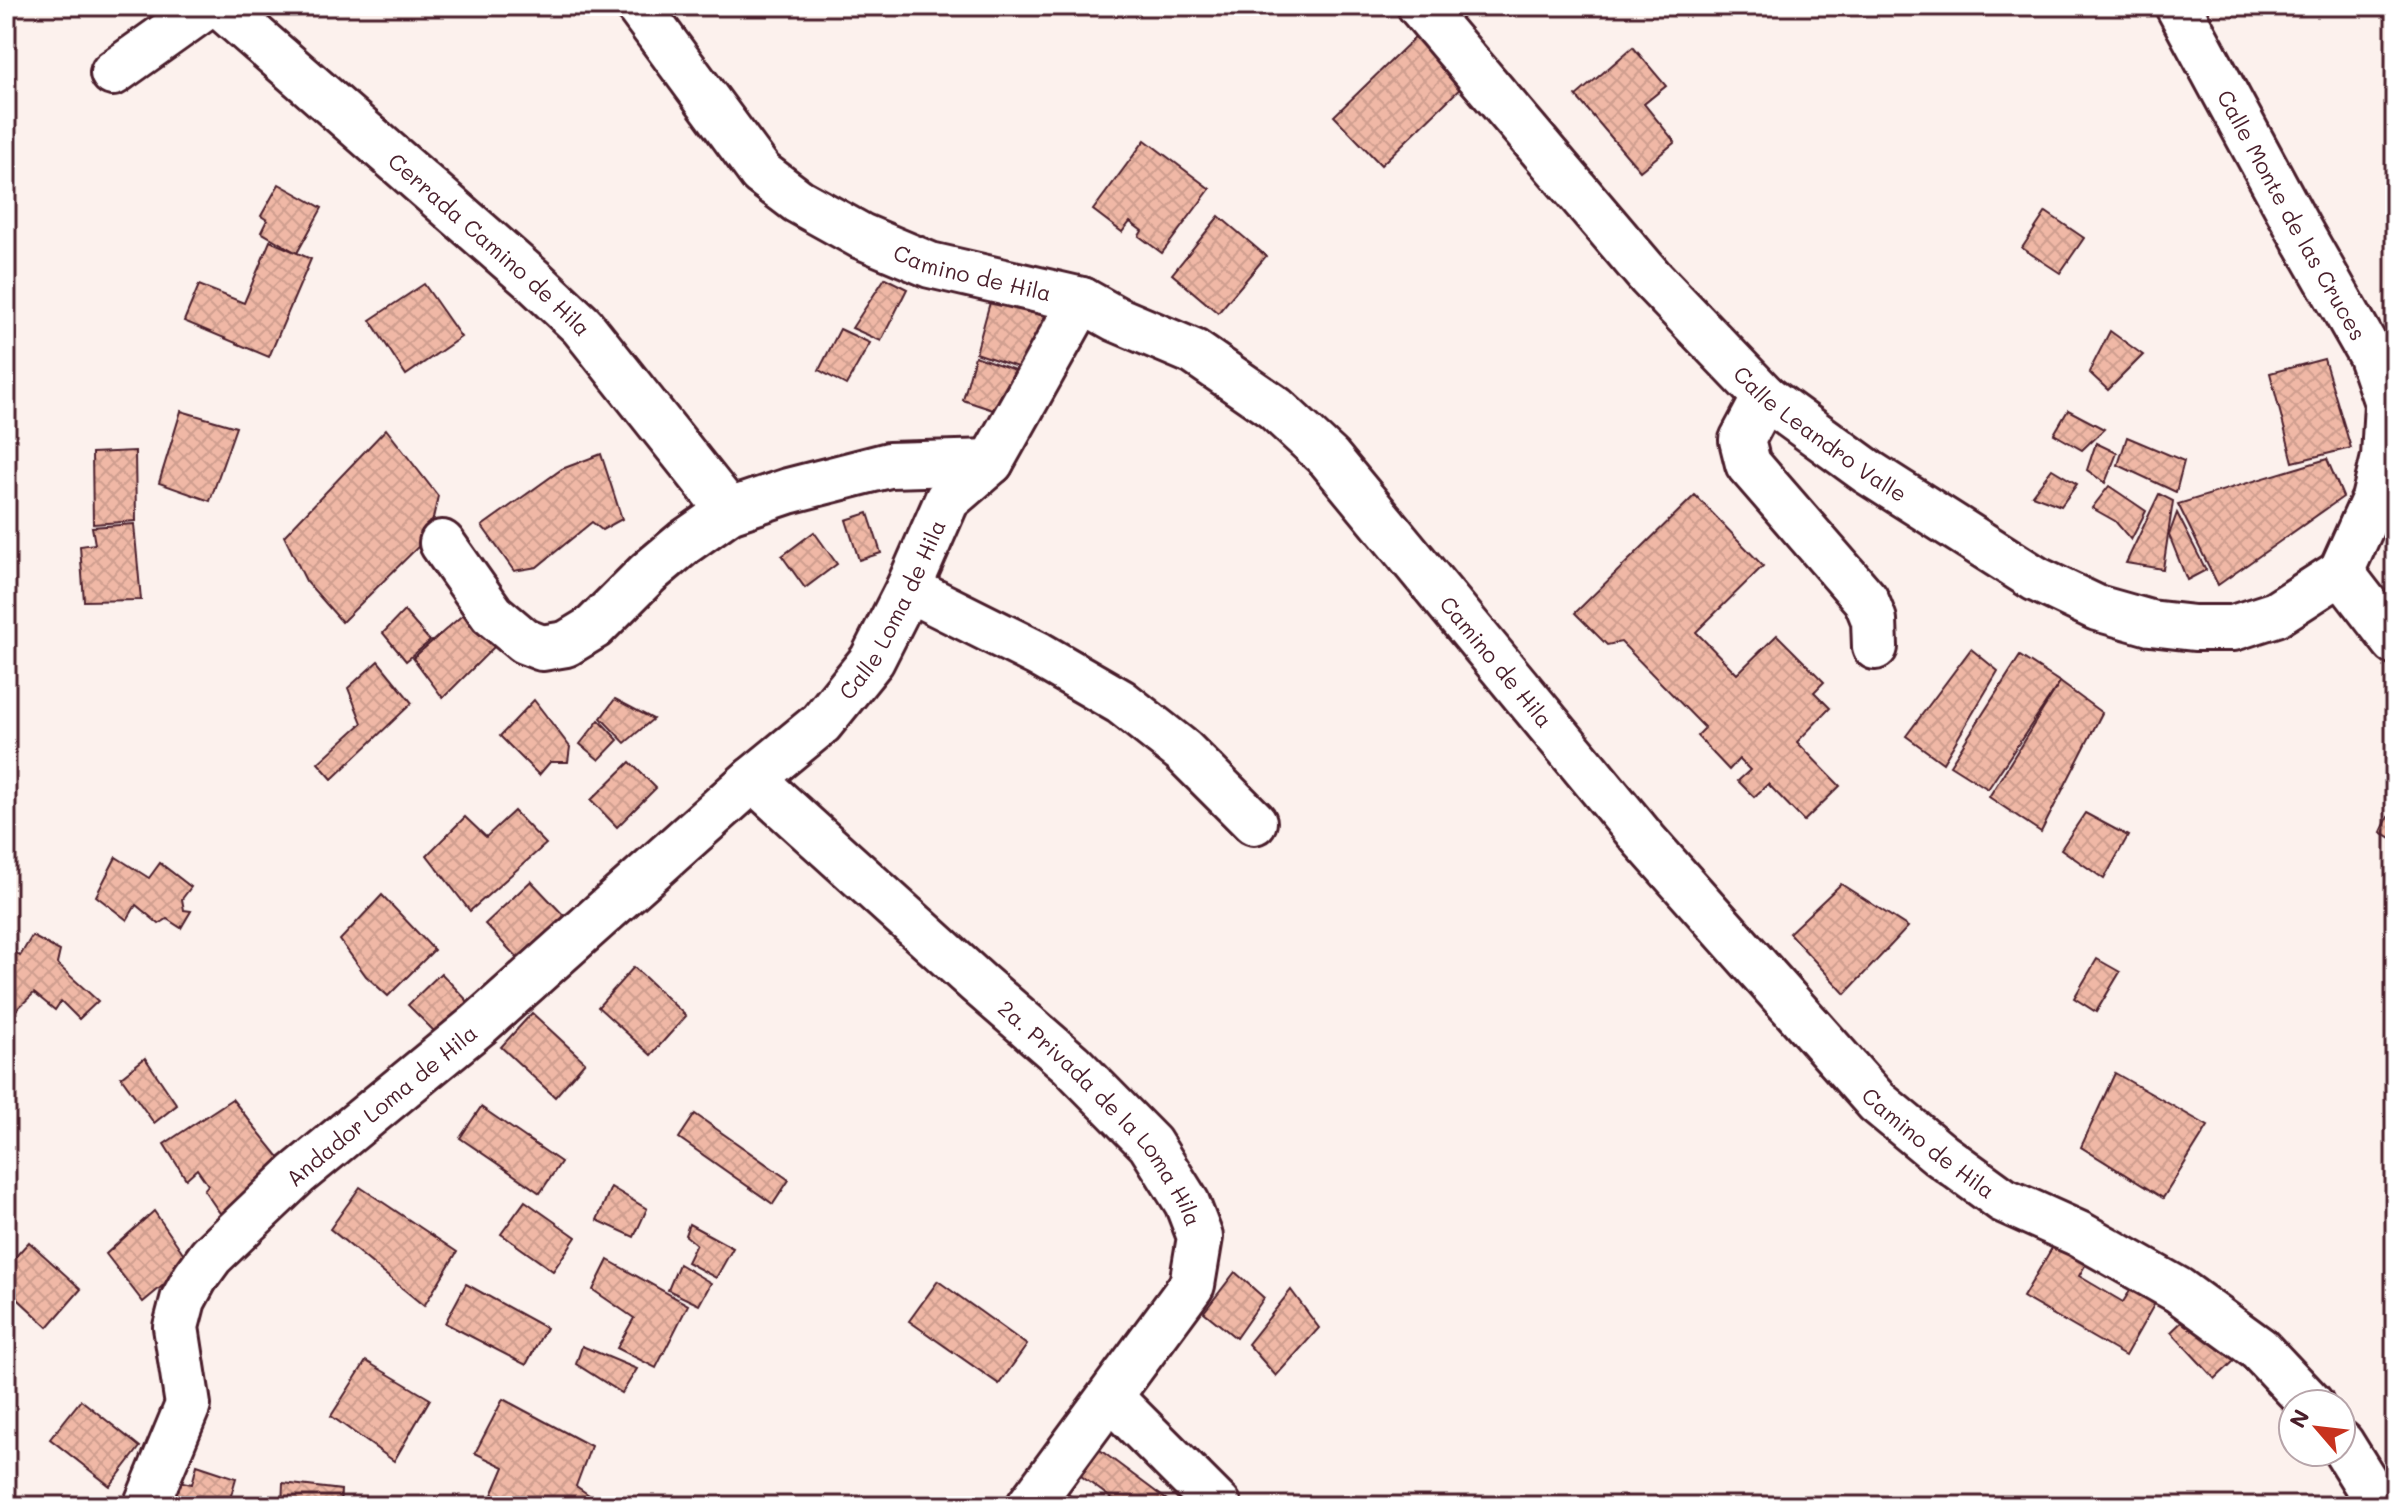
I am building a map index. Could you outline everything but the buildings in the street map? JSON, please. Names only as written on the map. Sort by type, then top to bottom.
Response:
[{"type":"street","points":[[113,73],[207,6]]},
{"type":"street","name":"Cerrada Camino de Hila","points":[[220,6],[582,326],[729,511]]},
{"type":"street","name":"Camino de Hila","points":[[638,6],[761,173],[798,201],[861,236],[930,265],[1082,300],[1116,319],[1194,352],[1275,408],[1329,458],[1645,841],[1877,1102],[1941,1155],[2003,1200],[2079,1234],[2178,1290],[2259,1349],[2296,1388]]},
{"type":"street","name":"Calle Monte de las Cruces","points":[[2178,6],[2290,215],[2370,354],[2387,403],[2384,457],[2374,499],[2341,572]]},
{"type":"street","name":"Calle Leandro Valle","points":[[1421,7],[1650,277],[1765,397],[1868,472],[2036,579],[2097,608],[2150,623],[2233,628],[2276,614],[2341,572]]},
{"type":"street","name":"Calle Loma de Hila","points":[[753,779],[821,723],[872,660],[908,589],[947,500],[991,462],[1082,300]]},
{"type":"street","points":[[1765,397],[1742,440],[1748,464],[1866,600],[1874,620],[1875,647]]},
{"type":"street","points":[[442,543],[492,614],[524,641],[542,648],[566,644],[594,627],[648,573],[729,511],[788,491],[889,465],[991,462]]},
{"type":"street","points":[[2341,572],[2395,642]]},
{"type":"street","points":[[908,589],[1038,654],[1121,702],[1183,751],[1254,822]]},
{"type":"street","name":"2a. Privada de la Loma Hila","points":[[753,779],[1071,1064],[1150,1144],[1187,1203],[1200,1237],[1192,1285],[1029,1506]]},
{"type":"street","name":"Andador Loma de Hila","points":[[146,1506],[188,1405],[176,1327],[183,1300],[211,1256],[297,1174],[478,1025],[753,779]]},
{"type":"street","points":[[1111,1398],[1219,1506]]},
{"type":"street","points":[[2356,1468],[2380,1506]]}]
